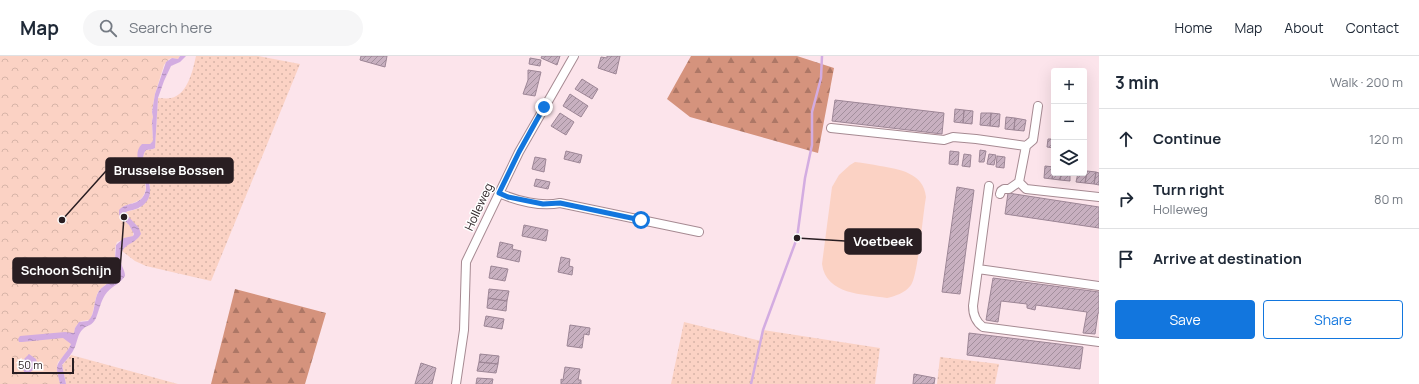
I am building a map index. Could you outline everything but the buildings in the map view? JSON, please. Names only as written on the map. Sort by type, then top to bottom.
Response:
[{"type":"street","name":"Holleweg","points":[[456,384],[464,330],[466,262],[519,152],[574,56]]},
{"type":"street","points":[[1000,194],[1000,192],[1004,189],[1009,189],[1019,182],[1026,146],[1033,140],[1038,106]]},
{"type":"street","points":[[832,128],[940,140],[953,137],[976,138],[1026,146]]},
{"type":"street","points":[[1019,182],[1026,189],[1099,197]]},
{"type":"street","points":[[989,186],[973,306],[973,312],[976,320],[983,327],[1099,342]]},
{"type":"street","points":[[499,193],[508,197],[543,204],[560,203],[699,232]]},
{"type":"street","points":[[978,269],[1099,286]]},
{"type":"green space","points":[[0,56],[180,56],[178,59],[169,59],[164,65],[155,94],[152,111],[153,141],[150,144],[145,144],[138,161],[146,188],[145,192],[143,197],[136,202],[124,206],[119,212],[133,232],[133,236],[117,242],[115,250],[120,273],[98,292],[90,320],[81,321],[75,328],[74,338],[69,348],[58,362],[57,366],[60,384],[0,384]]},
{"type":"green space","points":[[196,56],[258,56],[300,64],[211,281],[146,266],[135,261],[122,251],[139,237],[126,212],[140,208],[150,191],[149,181],[143,165],[143,155],[146,150],[155,148],[158,98],[171,98],[182,92],[189,81]]},
{"type":"green space","points":[[691,56],[797,56],[834,68],[818,153],[690,117],[667,99]]},
{"type":"green space","points":[[855,162],[895,169],[916,177],[921,182],[926,197],[914,279],[906,290],[900,294],[887,298],[857,294],[838,287],[830,282],[825,274],[822,264],[832,187],[839,175]]},
{"type":"green space","points":[[235,289],[326,313],[305,384],[211,384]]},
{"type":"green space","points":[[684,322],[761,341],[763,330],[880,348],[875,384],[671,384]]},
{"type":"green space","points":[[71,355],[178,384],[66,384],[62,365]]},
{"type":"green space","points":[[940,357],[999,364],[995,384],[937,384]]},
{"type":"water","points":[[180,56],[186,56],[180,62],[171,66],[158,98],[155,148],[146,150],[143,156],[144,168],[149,181],[150,195],[142,206],[126,212],[126,214],[139,228],[141,234],[123,249],[120,260],[125,276],[105,295],[94,321],[81,332],[74,350],[62,365],[66,384],[60,384],[57,365],[71,344],[63,338],[22,342],[19,342],[18,339],[20,336],[65,332],[74,333],[79,322],[88,321],[91,318],[99,291],[119,274],[119,269],[115,260],[116,245],[124,238],[133,236],[134,234],[129,225],[119,215],[119,210],[122,207],[140,200],[145,193],[146,187],[138,162],[138,150],[142,144],[150,144],[153,141],[152,112],[155,94],[166,62],[172,58],[178,59]]},
{"type":"water","points":[[29,354],[36,359],[38,365],[29,373],[24,372],[22,361]]},
{"type":"waterway","points":[[751,384],[763,330],[797,238],[805,178],[812,145],[812,112],[821,78],[822,56]]},
{"type":"place","name":"Schoon Schijn","points":[[124,217]]},
{"type":"place","name":"Brusselse Bossen","points":[[62,220]]},
{"type":"place","name":"Voetbeek","points":[[797,238]]},
{"type":"route","points":[[544,107],[519,152],[499,193],[508,197],[543,204],[560,203],[641,220]]}]
